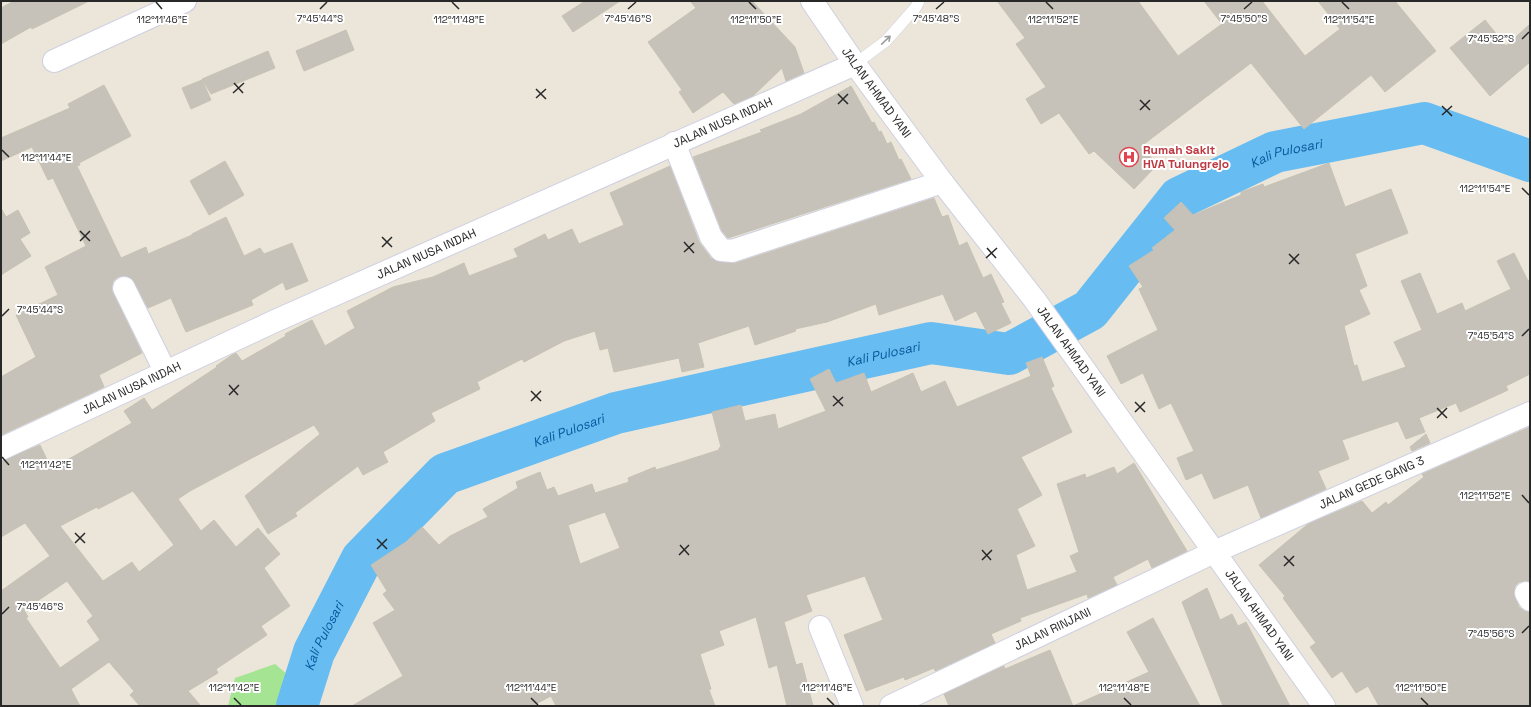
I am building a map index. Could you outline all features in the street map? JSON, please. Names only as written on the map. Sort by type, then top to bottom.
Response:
[{"type":"street","points":[[54,61],[185,1]]},
{"type":"street","name":"JALAN AHMAD YANI","points":[[812,1],[855,64],[942,182],[1034,299],[1324,706]]},
{"type":"street","name":"JALAN NUSA INDAH","points":[[1,449],[165,371],[674,143],[855,64]]},
{"type":"street","points":[[674,143],[711,237],[721,250],[732,251],[942,182]]},
{"type":"street","points":[[124,288],[165,371]]},
{"type":"street","name":"JALAN GEDE GANG 3","points":[[1214,552],[1530,414]]},
{"type":"street","name":"JALAN RINJANI","points":[[891,706],[1214,552]]},
{"type":"street","points":[[820,627],[852,706]]},
{"type":"lane","points":[[855,64],[886,41],[916,7],[919,1]]},
{"type":"green space","points":[[275,664],[289,676],[283,706],[228,706],[235,678]]},
{"type":"building","points":[[14,1],[89,1],[32,29],[31,27],[1,44],[1,8]]},
{"type":"building","points":[[585,1],[620,1],[573,32],[562,16]]},
{"type":"building","points":[[690,1],[752,1],[795,47],[804,73],[786,81],[782,68],[753,96],[734,104],[723,92],[693,113],[679,92],[682,90],[648,42],[696,8]]},
{"type":"building","points":[[997,1],[1138,1],[1178,56],[1222,24],[1204,1],[1262,1],[1305,56],[1340,29],[1318,1],[1395,1],[1436,51],[1385,92],[1371,75],[1304,129],[1251,63],[1140,147],[1158,164],[1134,189],[1094,151],[1089,154],[1059,113],[1041,124],[1026,99],[1046,87],[1016,44],[1025,38]]},
{"type":"building","points":[[1485,20],[1506,46],[1530,24],[1530,62],[1490,96],[1450,48]]},
{"type":"building","points":[[346,30],[354,50],[304,71],[296,51]]},
{"type":"building","points":[[268,51],[275,68],[211,94],[202,79]]},
{"type":"building","points":[[202,80],[211,100],[191,109],[182,88]]},
{"type":"building","points":[[104,85],[131,136],[79,163],[80,165],[77,166],[121,258],[146,247],[148,254],[192,235],[226,217],[244,256],[260,248],[264,254],[292,243],[308,281],[286,290],[283,282],[251,300],[253,305],[186,332],[171,298],[148,308],[131,278],[124,276],[118,277],[113,281],[113,293],[142,353],[99,375],[104,387],[1,435],[1,377],[36,357],[16,315],[58,295],[45,267],[86,246],[53,178],[48,180],[32,147],[1,161],[1,138],[70,108],[68,104]]},
{"type":"building","points":[[851,86],[872,123],[874,122],[879,132],[881,131],[887,144],[891,142],[899,160],[901,159],[911,179],[728,238],[722,231],[693,157],[762,132],[760,130],[801,114]]},
{"type":"building","points":[[225,161],[244,195],[209,215],[190,181]]},
{"type":"building","points":[[1329,163],[1345,207],[1391,189],[1408,233],[1355,254],[1367,286],[1359,290],[1370,314],[1344,326],[1354,366],[1357,365],[1362,382],[1406,367],[1394,342],[1422,330],[1401,281],[1420,273],[1437,314],[1462,303],[1465,311],[1511,289],[1497,261],[1514,253],[1528,281],[1530,280],[1530,374],[1506,386],[1508,390],[1460,412],[1456,403],[1419,418],[1425,432],[1406,439],[1398,421],[1342,440],[1349,459],[1318,471],[1326,489],[1261,518],[1248,485],[1214,499],[1202,473],[1186,480],[1177,458],[1194,451],[1171,403],[1159,409],[1143,373],[1121,384],[1107,356],[1158,330],[1139,289],[1143,287],[1129,266],[1154,250],[1152,248],[1175,230],[1164,218],[1181,202],[1193,215],[1241,195],[1241,192],[1263,184],[1264,187]]},
{"type":"building","points":[[670,166],[699,242],[711,258],[720,262],[736,263],[934,198],[942,217],[948,215],[959,246],[967,242],[983,278],[991,274],[1004,302],[1001,303],[1011,323],[988,334],[976,311],[955,321],[943,294],[879,315],[876,304],[827,322],[795,329],[796,331],[755,345],[749,326],[698,343],[704,367],[682,372],[679,358],[614,372],[608,348],[600,350],[595,331],[564,341],[524,362],[522,359],[477,382],[480,389],[431,413],[435,421],[383,452],[388,462],[363,475],[358,466],[295,513],[297,516],[268,534],[245,496],[320,434],[314,425],[190,491],[178,499],[201,531],[214,520],[236,547],[258,528],[280,554],[264,568],[290,606],[261,626],[267,635],[216,669],[218,673],[188,691],[201,706],[140,706],[130,695],[134,691],[109,662],[71,689],[80,706],[1,706],[1,591],[50,556],[25,523],[1,537],[1,461],[40,445],[49,464],[59,459],[62,463],[132,423],[124,411],[144,398],[152,410],[236,353],[242,361],[286,336],[285,334],[312,320],[325,346],[355,328],[347,311],[393,287],[433,277],[464,263],[469,276],[518,257],[514,249],[545,234],[548,240],[572,229],[579,244],[624,225],[610,193]],"holes":[[[133,491],[174,545],[139,572],[132,562],[103,581],[60,526]],[[67,581],[93,616],[87,621],[100,640],[60,668],[26,618],[28,617],[24,610]]]},
{"type":"building","points":[[1,208],[6,217],[18,210],[30,233],[20,239],[31,256],[1,275]]},
{"type":"building","points":[[1042,357],[1054,386],[1051,388],[1072,432],[1021,457],[1042,495],[1017,509],[1035,546],[1016,555],[1027,590],[1077,572],[1070,556],[1079,552],[1057,484],[1085,474],[1086,478],[1114,467],[1117,474],[1134,463],[1187,551],[1152,568],[1148,559],[1113,577],[1117,585],[1088,598],[1087,594],[1020,618],[1021,621],[991,634],[995,643],[935,671],[934,668],[905,680],[904,677],[866,691],[844,635],[883,620],[865,576],[806,595],[812,611],[784,622],[796,665],[802,663],[813,706],[787,706],[777,665],[769,668],[756,617],[719,631],[724,645],[700,654],[711,689],[709,690],[715,706],[556,706],[551,696],[532,706],[352,706],[403,676],[373,623],[395,610],[383,594],[387,591],[371,565],[406,542],[422,527],[439,545],[450,536],[488,517],[483,509],[518,488],[516,482],[540,472],[547,490],[554,487],[558,496],[592,484],[595,493],[629,482],[628,478],[655,467],[656,470],[719,450],[721,447],[712,412],[741,405],[745,421],[775,414],[778,429],[826,411],[810,379],[829,369],[836,383],[864,373],[871,392],[913,373],[921,392],[945,381],[957,407],[1031,376],[1026,363]],"holes":[[[605,512],[620,548],[580,564],[568,525]]]},
{"type":"building","points":[[1530,427],[1530,582],[1519,582],[1515,586],[1514,593],[1519,607],[1524,611],[1530,612],[1530,706],[1379,706],[1368,686],[1356,693],[1342,671],[1332,678],[1310,647],[1316,643],[1283,598],[1285,596],[1259,565],[1308,524],[1362,501],[1372,513],[1386,502],[1388,505],[1424,477],[1422,474]]},
{"type":"building","points":[[1426,434],[1430,443],[1412,451],[1410,447]]},
{"type":"building","points":[[1207,588],[1220,620],[1232,614],[1238,626],[1246,622],[1290,706],[1223,706],[1182,602]]},
{"type":"building","points":[[1153,618],[1200,706],[1073,706],[1149,672],[1127,632]]},
{"type":"building","points":[[1050,650],[1073,706],[949,706],[944,694],[1004,666],[1005,669]]},
{"type":"waterway","name":"Kali Pulosari","points":[[297,706],[314,652],[362,559],[445,474],[616,413],[931,343],[1009,354],[1090,310],[1179,198],[1275,152],[1424,123],[1530,161]]},
{"type":"place","name":"Rumah Sakit HVA Tulungrejo","points":[[1129,157]]}]
